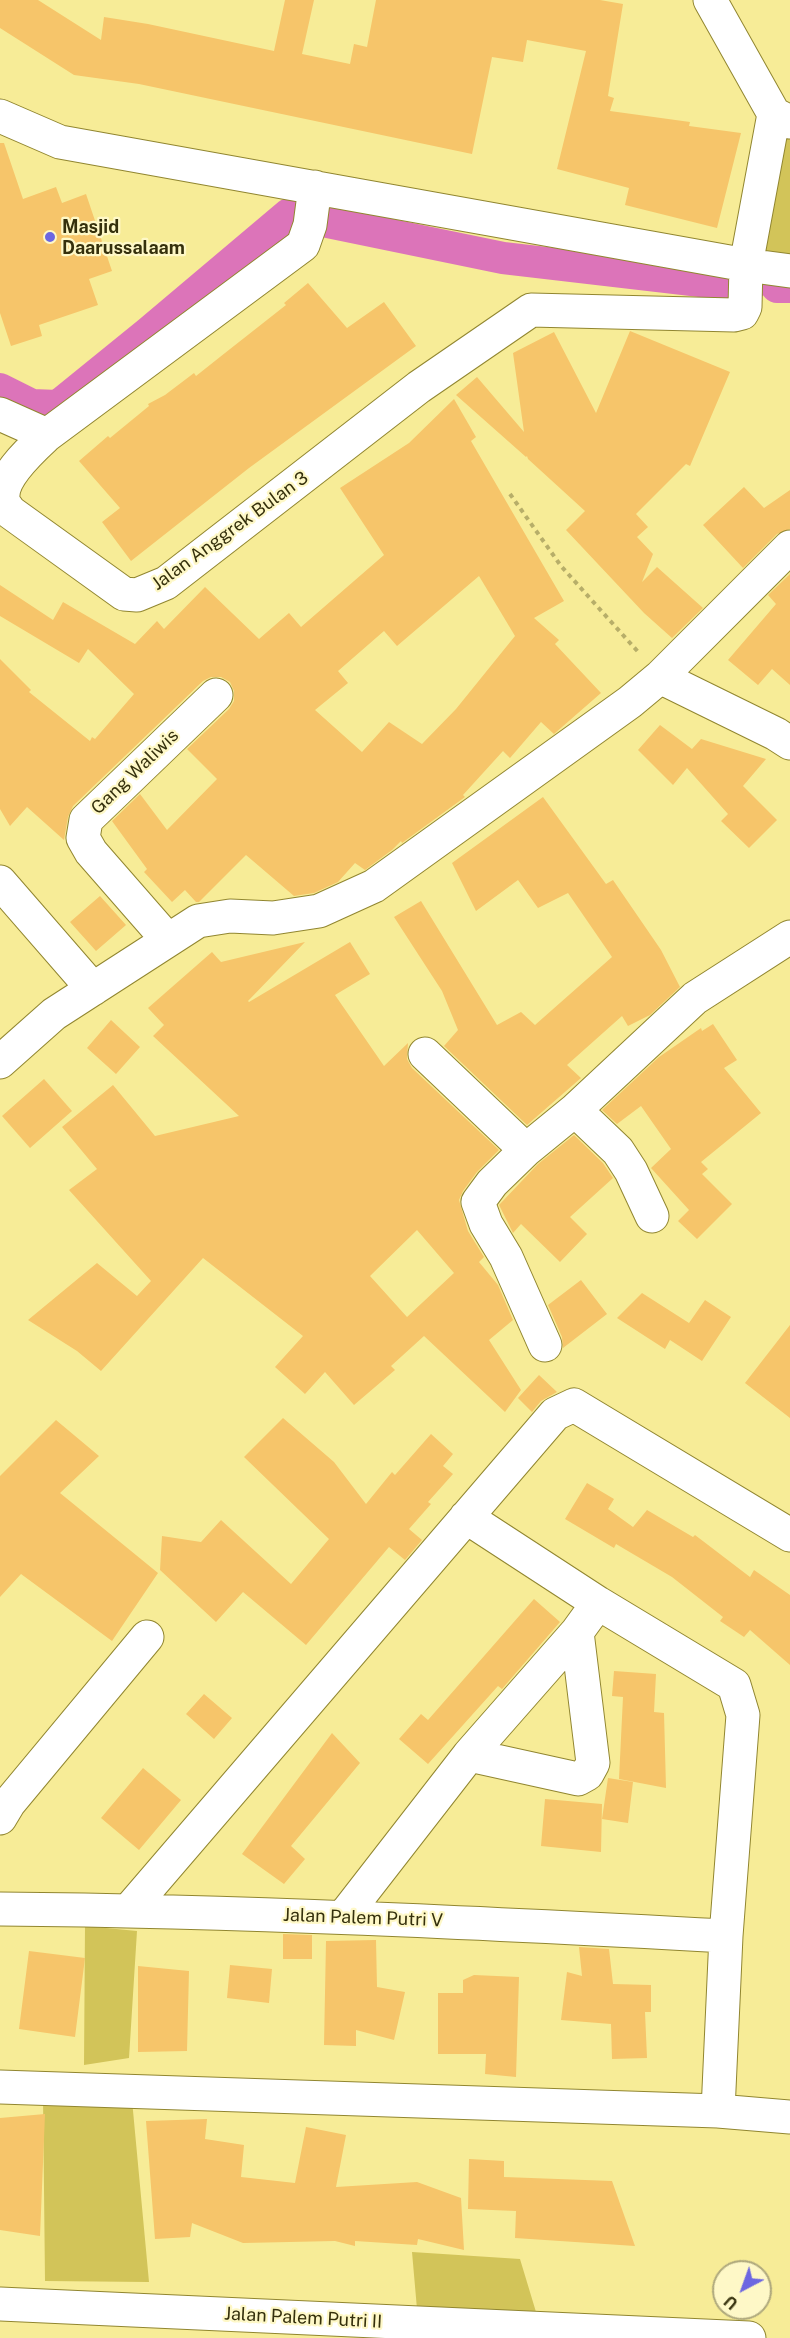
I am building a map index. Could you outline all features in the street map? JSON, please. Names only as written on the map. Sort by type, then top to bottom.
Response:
[{"type":"street","points":[[710,0],[782,118]]},
{"type":"street","points":[[0,116],[60,142],[313,204],[790,271]]},
{"type":"street","name":"Jalan Anggrek Bulan 3","points":[[313,204],[303,245],[47,435],[12,468],[3,488],[2,500],[10,512],[124,594],[137,595],[166,583],[419,387],[531,310],[734,315],[742,313],[745,307],[746,265],[782,118]]},
{"type":"street","points":[[0,414],[47,435]]},
{"type":"street","points":[[0,1062],[54,1014],[198,921],[230,916],[273,918],[319,911],[374,886],[630,702],[660,676],[790,547]]},
{"type":"street","points":[[660,676],[790,743]]},
{"type":"street","name":"Gang Waliwis","points":[[167,939],[91,852],[83,838],[86,820],[216,695]]},
{"type":"street","points":[[0,882],[93,989]]},
{"type":"street","points":[[545,1345],[506,1257],[486,1224],[478,1202],[492,1183],[526,1150],[575,1110],[695,998],[790,936]]},
{"type":"street","points":[[425,1054],[526,1150]]},
{"type":"street","points":[[575,1110],[618,1151],[631,1171],[652,1216]]},
{"type":"street","points":[[129,1910],[555,1414],[574,1406],[790,1535]]},
{"type":"street","points":[[466,1517],[598,1603],[734,1685],[743,1715],[726,1936],[718,2111]]},
{"type":"street","points":[[344,1916],[469,1755],[577,1632],[598,1603]]},
{"type":"street","points":[[469,1755],[578,1779],[587,1774],[593,1763],[577,1632]]},
{"type":"street","points":[[0,1818],[9,1803],[147,1637]]},
{"type":"street","name":"Jalan Palem Putri V","points":[[0,1909],[344,1916],[726,1936]]},
{"type":"street","points":[[0,2087],[718,2111],[790,2117]]},
{"type":"street","name":"Jalan Palem Putri II","points":[[0,2304],[749,2338]]},
{"type":"path","points":[[510,494],[561,566],[660,676]]},
{"type":"shaded area","points":[[790,122],[790,271],[746,265]]},
{"type":"shaded area","points":[[85,1926],[137,1931],[129,2058],[84,2065]]},
{"type":"shaded area","points":[[43,2097],[132,2100],[149,2282],[45,2281]]},
{"type":"shaded area","points":[[412,2252],[520,2259],[536,2312],[417,2309]]},
{"type":"building","points":[[0,0],[38,0],[101,40],[104,17],[274,51],[285,0],[314,0],[302,54],[350,64],[354,44],[367,47],[376,0],[600,0],[623,4],[608,96],[614,98],[610,111],[690,122],[689,126],[741,133],[717,228],[625,205],[629,188],[557,169],[586,51],[527,40],[523,62],[492,57],[472,154],[139,84],[74,75],[0,28]]},
{"type":"building","name":"Masjid Daarussalaam","points":[[0,143],[4,143],[23,199],[56,187],[62,203],[86,194],[112,271],[89,279],[98,305],[39,325],[42,336],[11,346],[0,313]]},
{"type":"building","points":[[308,283],[347,328],[384,302],[416,346],[249,468],[131,561],[102,522],[120,508],[79,461],[149,406],[148,404],[165,395],[194,373],[196,376],[286,305],[284,303]]},
{"type":"building","points":[[630,331],[730,372],[690,466],[686,464],[636,514],[648,527],[637,537],[653,554],[642,582],[657,567],[703,608],[672,638],[644,613],[566,530],[585,511],[527,456],[456,395],[477,377],[524,432],[513,353],[554,332],[596,413]]},
{"type":"building","points":[[454,399],[476,437],[471,441],[564,601],[534,618],[559,640],[555,644],[601,693],[554,734],[541,722],[510,758],[503,751],[463,795],[465,797],[402,843],[401,841],[365,870],[355,863],[338,882],[314,893],[294,896],[246,855],[199,902],[196,902],[185,890],[172,902],[144,872],[147,869],[112,821],[140,794],[167,830],[217,779],[187,749],[229,709],[234,701],[234,691],[230,682],[221,677],[211,677],[203,681],[73,806],[68,817],[64,840],[27,807],[10,826],[0,809],[0,659],[31,690],[29,692],[90,741],[92,737],[95,739],[134,694],[88,649],[79,663],[0,616],[0,585],[53,620],[63,602],[135,644],[157,621],[164,629],[205,587],[259,639],[289,613],[301,627],[384,555],[340,488],[409,443]],"holes":[[[479,576],[515,636],[456,709],[422,744],[389,722],[362,752],[315,710],[348,683],[338,671],[384,631],[397,646]]]},
{"type":"building","points":[[744,487],[764,508],[790,490],[790,529],[777,534],[743,568],[703,525]]},
{"type":"building","points":[[790,574],[790,685],[772,669],[758,685],[728,660],[776,604],[768,595]]},
{"type":"building","points":[[660,725],[692,749],[701,739],[766,759],[743,786],[777,820],[749,848],[721,821],[728,814],[687,768],[673,785],[638,750]]},
{"type":"building","points":[[543,797],[606,884],[613,880],[661,950],[680,987],[650,1015],[628,1026],[622,1016],[567,1065],[581,1078],[527,1125],[444,1046],[458,1030],[442,991],[394,917],[421,901],[497,1025],[521,1012],[535,1025],[612,957],[568,893],[538,908],[518,880],[476,911],[452,863]]},
{"type":"building","points":[[100,896],[126,925],[96,951],[70,922]]},
{"type":"building","points":[[305,942],[249,1002],[350,942],[370,974],[335,995],[384,1066],[408,1043],[407,1059],[412,1068],[499,1150],[477,1172],[459,1200],[468,1231],[484,1257],[479,1262],[498,1285],[513,1320],[489,1340],[521,1390],[505,1412],[424,1336],[391,1366],[395,1370],[354,1405],[325,1372],[305,1394],[275,1367],[303,1336],[203,1258],[101,1371],[77,1351],[28,1320],[97,1263],[137,1296],[151,1281],[69,1190],[97,1169],[62,1127],[113,1085],[155,1136],[239,1116],[153,1036],[164,1025],[148,1008],[212,952],[221,962]],"holes":[[[417,1230],[454,1273],[407,1317],[370,1276]]]},
{"type":"building","points":[[111,1020],[140,1047],[116,1074],[87,1048]]},
{"type":"building","points":[[713,1024],[737,1060],[724,1068],[761,1113],[701,1162],[708,1169],[702,1174],[732,1204],[697,1239],[678,1221],[689,1210],[651,1168],[671,1149],[641,1106],[617,1124],[602,1110],[659,1057],[701,1028],[702,1031]]},
{"type":"building","points":[[44,1079],[72,1111],[30,1148],[2,1116]]},
{"type":"building","points":[[574,1135],[603,1163],[613,1178],[570,1217],[587,1234],[560,1262],[521,1224],[513,1233],[499,1205],[538,1164]]},
{"type":"building","points":[[581,1280],[607,1314],[563,1348],[562,1337],[548,1305]]},
{"type":"building","points":[[642,1293],[689,1323],[705,1300],[731,1317],[702,1361],[670,1340],[665,1349],[617,1318]]},
{"type":"building","points":[[790,1325],[790,1418],[745,1383]]},
{"type":"building","points":[[539,1375],[557,1392],[541,1401],[532,1412],[518,1398]]},
{"type":"building","points":[[283,1418],[334,1462],[366,1504],[392,1472],[395,1475],[431,1434],[453,1454],[443,1466],[453,1474],[428,1502],[431,1504],[409,1529],[422,1540],[405,1560],[389,1547],[306,1645],[243,1592],[216,1622],[160,1570],[162,1536],[201,1542],[221,1520],[291,1584],[329,1539],[244,1457]]},
{"type":"building","points":[[56,1420],[99,1456],[60,1493],[158,1573],[112,1641],[21,1574],[0,1597],[0,1476]]},
{"type":"building","points":[[587,1483],[614,1499],[608,1509],[633,1527],[647,1510],[693,1537],[695,1535],[750,1577],[754,1570],[790,1595],[790,1665],[750,1630],[744,1637],[720,1621],[723,1617],[672,1577],[616,1544],[614,1548],[565,1519]]},
{"type":"building","points":[[534,1599],[560,1622],[502,1689],[498,1686],[428,1764],[399,1739],[421,1714],[428,1720]]},
{"type":"building","points":[[614,1671],[656,1674],[654,1712],[664,1713],[666,1788],[619,1779],[623,1697],[612,1696]]},
{"type":"building","points":[[204,1694],[232,1718],[214,1739],[186,1714]]},
{"type":"building","points":[[332,1733],[360,1763],[291,1846],[305,1859],[284,1884],[242,1854]]},
{"type":"building","points":[[143,1768],[181,1800],[139,1850],[101,1818]]},
{"type":"building","points":[[608,1778],[633,1782],[628,1823],[602,1819]]},
{"type":"building","points":[[545,1799],[602,1804],[601,1852],[541,1846]]},
{"type":"building","points":[[283,1934],[312,1935],[312,1959],[283,1959]]},
{"type":"building","points":[[376,1940],[377,1987],[405,1992],[394,2040],[356,2030],[356,2046],[324,2045],[326,1941]]},
{"type":"building","points":[[579,1947],[609,1949],[613,1984],[651,1985],[651,2012],[645,2012],[647,2058],[612,2059],[611,2024],[561,2020],[567,1972],[582,1976]]},
{"type":"building","points":[[29,1951],[85,1958],[75,2037],[19,2029]]},
{"type":"building","points":[[230,1965],[272,1969],[269,2003],[227,1998]]},
{"type":"building","points":[[138,1966],[189,1971],[187,2051],[138,2052]]},
{"type":"building","points":[[474,1975],[519,1977],[516,2077],[485,2074],[486,2054],[438,2054],[438,1993],[463,1993],[463,1980]]},
{"type":"building","points":[[45,2114],[40,2236],[0,2230],[0,2118]]},
{"type":"building","points":[[207,2119],[205,2139],[244,2145],[241,2177],[295,2183],[306,2127],[346,2135],[336,2187],[417,2182],[461,2198],[464,2250],[418,2239],[417,2245],[355,2241],[355,2246],[335,2241],[243,2243],[192,2223],[190,2237],[155,2239],[146,2121]]},
{"type":"building","points":[[469,2159],[504,2161],[504,2177],[612,2181],[635,2246],[515,2238],[516,2211],[468,2209]]},
{"type":"waterway","points":[[0,389],[32,405],[58,406],[289,214],[503,258],[751,285]]},
{"type":"waterway","points":[[777,287],[790,287]]},
{"type":"place","name":"Masjid Daarussalaam","points":[[50,237]]}]
